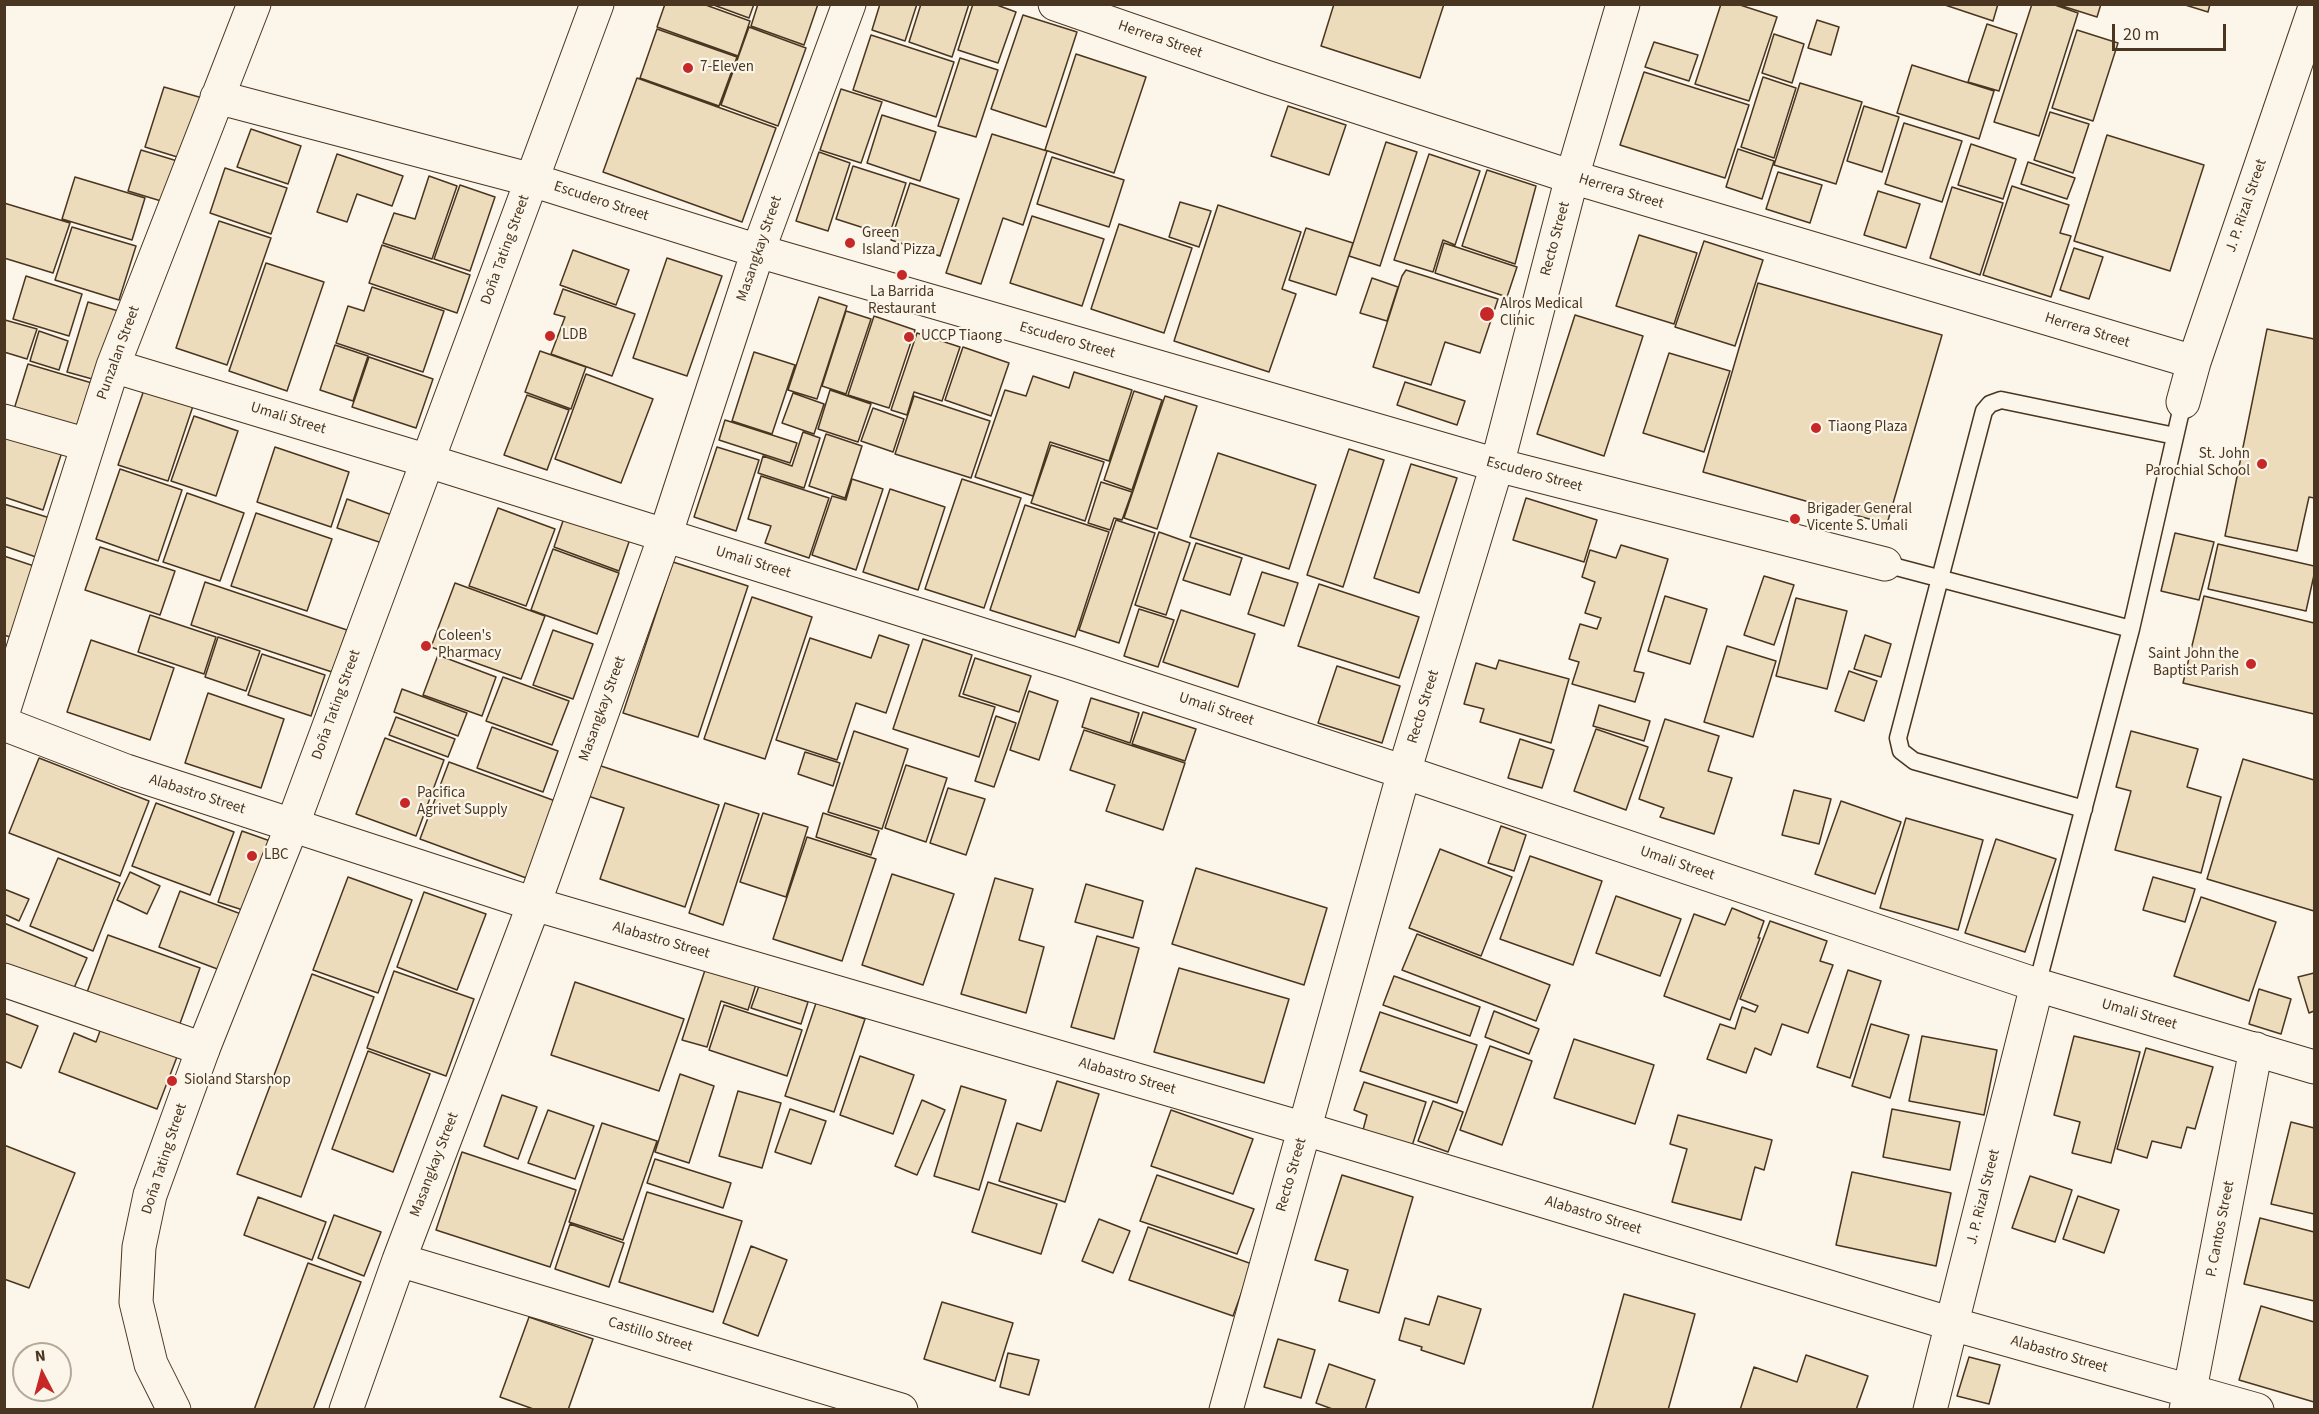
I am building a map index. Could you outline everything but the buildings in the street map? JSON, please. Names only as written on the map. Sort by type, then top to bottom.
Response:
[{"type":"street","name":"Punzalan Street","points":[[4,709],[113,366],[254,4]]},
{"type":"street","name":"Doña Tating Street","points":[[174,1410],[151,1364],[136,1302],[139,1247],[150,1195],[203,1049],[292,826],[597,4]]},
{"type":"street","name":"Masangkay Street","points":[[346,1410],[399,1260],[534,904],[665,536],[758,251],[849,4]]},
{"type":"street","name":"Herrera Street","points":[[1054,4],[1572,177],[2193,362]]},
{"type":"street","name":"Recto Street","points":[[1226,1410],[1404,772],[1497,465],[1572,177],[1621,5]]},
{"type":"street","name":"J. P. Rizal Street","points":[[2184,402],[2193,362],[2314,10]]},
{"type":"street","name":"Escudero Street","points":[[217,97],[532,180],[758,251],[1497,465],[1886,564]]},
{"type":"street","name":"Umali Street","points":[[113,366],[428,461],[1069,662],[2037,985],[2314,1067]]},
{"type":"street","points":[[4,421],[88,445]]},
{"type":"street","name":"Alabastro Street","points":[[4,724],[126,771],[534,904],[1305,1129],[1952,1324],[2187,1401],[2257,1410]]},
{"type":"street","points":[[4,980],[203,1049]]},
{"type":"street","name":"J. P. Rizal Street","points":[[1930,1410],[2037,985]]},
{"type":"street","name":"P. Cantos Street","points":[[2187,1401],[2256,1049]]},
{"type":"street","name":"Castillo Street","points":[[399,1260],[901,1410]]},
{"type":"lane","points":[[2084,809],[1914,761],[1901,751],[1898,738],[1984,411],[1990,404],[2001,400],[2175,435]]},
{"type":"lane","points":[[2037,985],[2131,629],[2184,402]]},
{"type":"lane","points":[[1886,564],[2131,629]]},
{"type":"place","name":"7-Eleven","points":[[688,68]]},
{"type":"place","name":"Green Island Pizza","points":[[850,243]]},
{"type":"place","name":"La Barrida Restaurant","points":[[902,275]]},
{"type":"place","name":"Alros Medical Clinic","points":[[1487,314]]},
{"type":"place","name":"LDB","points":[[550,336]]},
{"type":"place","name":"UCCP Tiaong","points":[[909,337]]},
{"type":"place","name":"Tiaong Plaza","points":[[1816,428]]},
{"type":"place","name":"St. John Parochial School","points":[[2262,464]]},
{"type":"place","name":"Brigader General Vicente S. Umali","points":[[1795,519]]},
{"type":"place","name":"Coleen's Pharmacy","points":[[426,646]]},
{"type":"place","name":"Saint John the Baptist Parish","points":[[2251,664]]},
{"type":"place","name":"Pacifica Agrivet Supply","points":[[405,803]]},
{"type":"place","name":"LBC","points":[[252,856]]},
{"type":"place","name":"Sioland Starshop","points":[[172,1081]]}]
